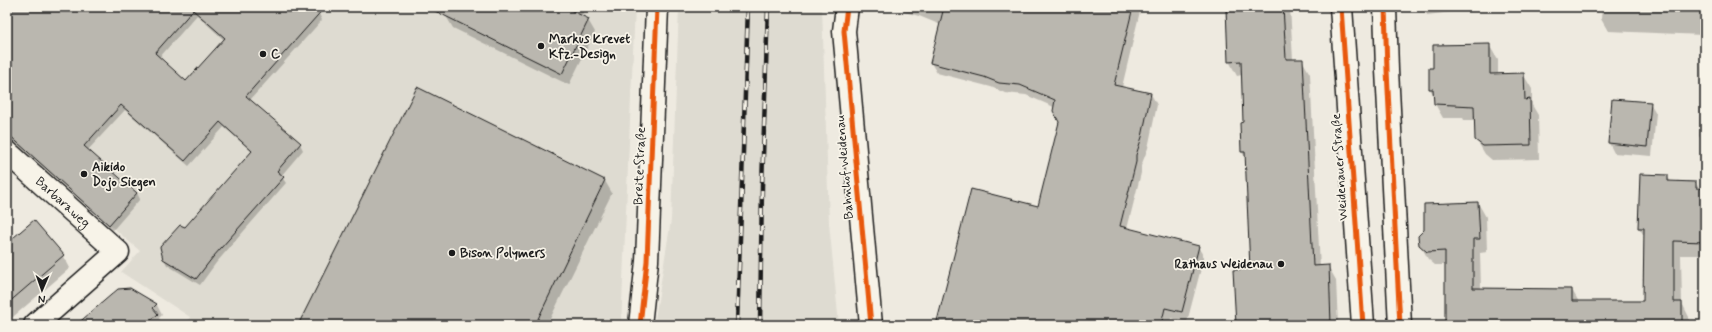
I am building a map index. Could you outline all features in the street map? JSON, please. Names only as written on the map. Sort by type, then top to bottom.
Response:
[{"type":"street","name":"Breite Straße","points":[[640,325],[647,261],[657,7]]},
{"type":"street","name":"Bahnhof Weidenau","points":[[847,7],[844,31],[871,325]]},
{"type":"street","name":"Weidenauer Straße","points":[[1341,7],[1363,325]]},
{"type":"street","points":[[1385,7],[1386,70],[1400,325]]},
{"type":"street","name":"Barbaraweg","points":[[7,152],[118,252],[36,325]]},
{"type":"shaded area","points":[[7,7],[635,7],[621,325],[186,325],[190,317],[121,272],[140,251],[7,136]]},
{"type":"shaded area","points":[[679,7],[822,7],[829,223],[839,325],[654,325],[671,220]]},
{"type":"building","points":[[7,7],[325,7],[246,96],[301,143],[277,171],[284,177],[213,257],[196,279],[163,259],[160,247],[180,225],[185,227],[252,151],[220,122],[185,161],[121,105],[84,146],[137,193],[109,225],[7,133]],"holes":[[[193,10],[225,38],[186,81],[155,53]]]},
{"type":"building","name":"Markus Krevet Kfz.-Design","points":[[427,7],[564,7],[589,19],[562,74]]},
{"type":"building","points":[[944,7],[1133,7],[1114,85],[1151,93],[1142,137],[1136,155],[1136,162],[1120,226],[1199,246],[1182,312],[1165,308],[1161,325],[936,325],[971,189],[1038,206],[1059,122],[1053,111],[1055,100],[1020,85],[999,83],[984,77],[930,63]]},
{"type":"building","points":[[1226,7],[1283,7],[1286,59],[1303,59],[1313,266],[1329,265],[1331,325],[1236,325],[1233,270],[1250,269],[1245,152],[1241,152],[1240,123],[1243,122],[1241,61],[1228,62]]},
{"type":"building","points":[[1490,44],[1490,74],[1524,73],[1525,100],[1530,99],[1531,145],[1483,146],[1475,140],[1474,106],[1434,104],[1433,89],[1429,89],[1429,68],[1433,68],[1433,45]]},
{"type":"building","name":"Bison Polymers","points":[[417,87],[605,180],[535,325],[298,325]]},
{"type":"building","points":[[1612,99],[1651,102],[1647,147],[1608,143]]},
{"type":"building","points":[[1640,174],[1668,175],[1668,181],[1696,182],[1696,188],[1705,189],[1705,242],[1674,241],[1674,302],[1682,302],[1682,325],[1445,325],[1445,251],[1427,252],[1419,245],[1418,236],[1424,230],[1424,204],[1478,202],[1480,239],[1473,239],[1473,288],[1572,289],[1572,301],[1643,301],[1644,228],[1638,228]]},
{"type":"building","points":[[34,220],[64,255],[7,304],[7,243]]},
{"type":"building","points":[[130,288],[157,304],[153,308],[158,314],[146,325],[76,325],[118,289]]},
{"type":"railway","points":[[737,325],[748,7]]},
{"type":"railway","points":[[760,325],[762,186],[768,7]]},
{"type":"cycle path","points":[[640,325],[647,261],[657,7]]},
{"type":"cycle path","points":[[847,7],[844,31],[871,325]]},
{"type":"cycle path","points":[[1341,7],[1363,325]]},
{"type":"cycle path","points":[[1385,7],[1400,325]]},
{"type":"place","name":"Markus Krevet Kfz.-Design","points":[[541,46]]},
{"type":"place","name":"C","points":[[263,54]]},
{"type":"place","name":"Aikido Dojo Siegen","points":[[84,174]]},
{"type":"place","name":"Bison Polymers","points":[[452,253]]},
{"type":"place","name":"Rathaus Weidenau","points":[[1281,264]]}]
